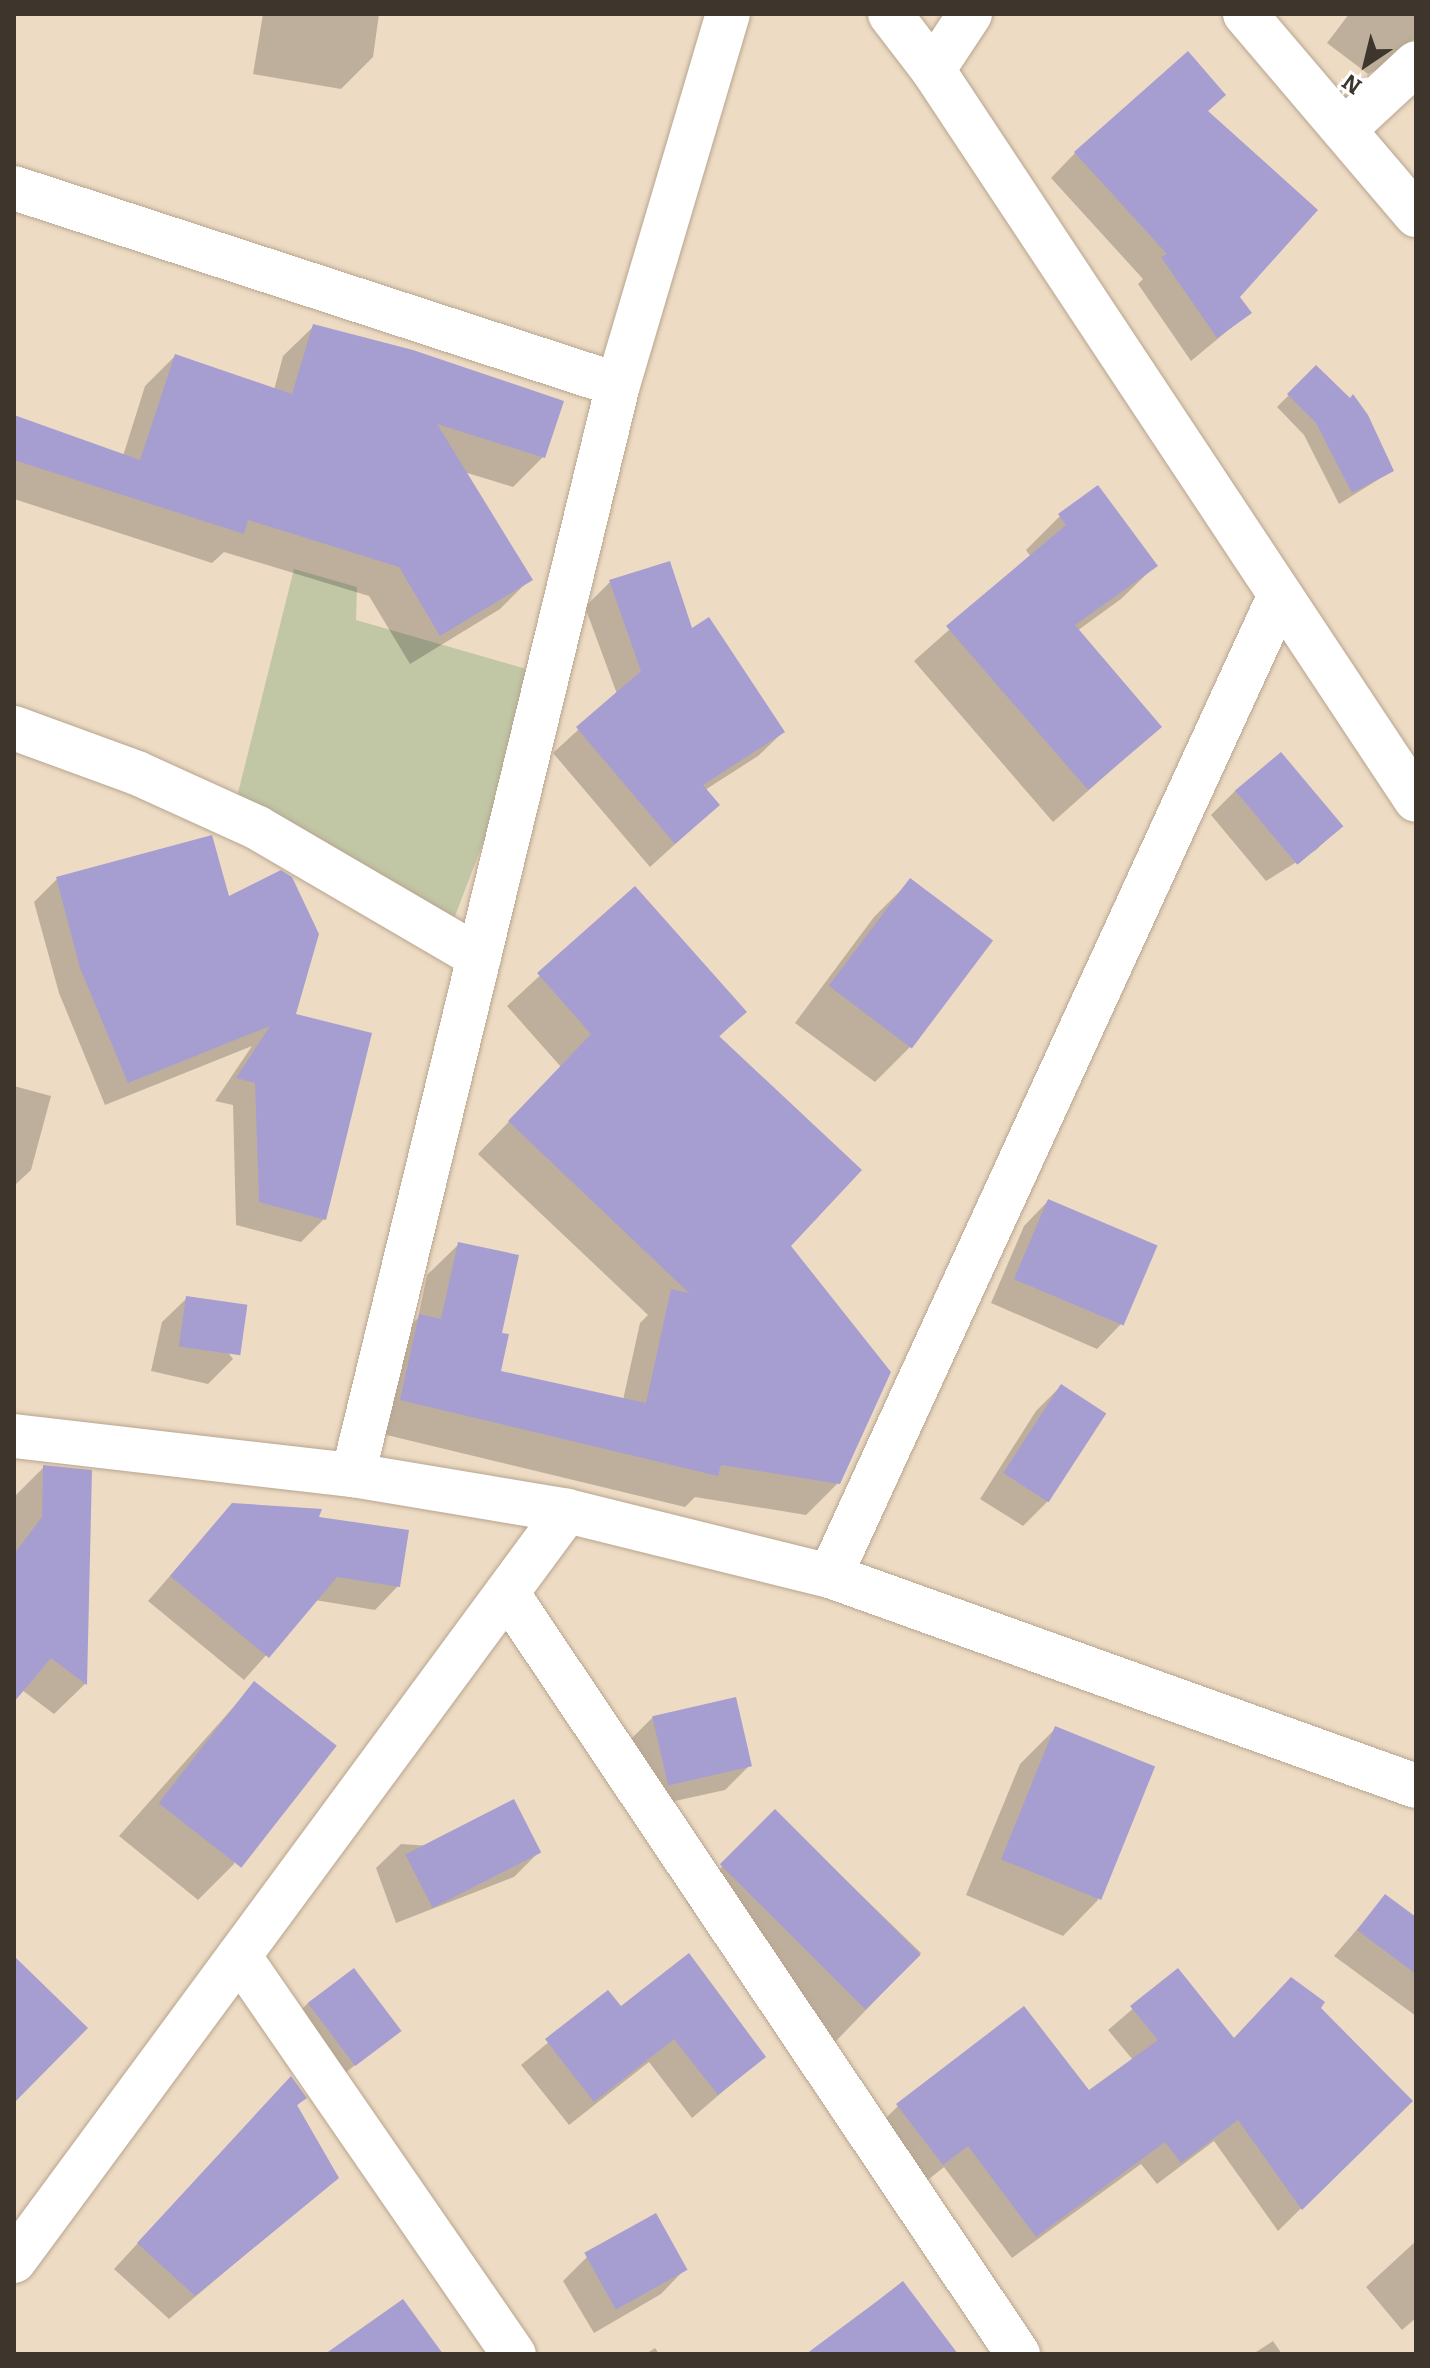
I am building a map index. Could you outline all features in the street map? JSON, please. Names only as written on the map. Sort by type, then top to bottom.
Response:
[{"type":"street","points":[[353,1475],[618,385],[728,14]]},
{"type":"street","points":[[890,14],[933,70],[1416,800]]},
{"type":"street","points":[[933,70],[970,14]]},
{"type":"street","points":[[1245,14],[1416,215]]},
{"type":"street","points":[[1344,130],[1416,63]]},
{"type":"street","points":[[14,188],[618,385]]},
{"type":"street","points":[[830,1576],[1280,595]]},
{"type":"street","points":[[16,736],[137,773],[258,828],[479,957]]},
{"type":"street","points":[[14,1436],[353,1475],[567,1511],[830,1576],[1416,1786]]},
{"type":"street","points":[[14,2261],[567,1511]]},
{"type":"street","points":[[507,1593],[1018,2354]]},
{"type":"street","points":[[239,1956],[514,2354]]},
{"type":"green space","points":[[294,569],[357,587],[356,620],[547,675],[447,937],[235,805]]},
{"type":"building","points":[[1188,51],[1226,95],[1208,111],[1318,210],[1240,297],[1252,313],[1217,338],[1161,257],[1167,254],[1074,152]]},
{"type":"building","points":[[313,324],[413,350],[564,401],[545,458],[437,424],[533,580],[440,636],[399,567],[248,520],[244,534],[14,460],[14,415],[140,460],[175,354],[292,394]]},
{"type":"building","points":[[1316,365],[1350,398],[1353,394],[1368,415],[1394,471],[1352,493],[1316,423],[1287,394]]},
{"type":"building","points":[[1098,485],[1158,566],[1075,625],[1162,727],[1088,790],[946,626],[1066,525],[1058,514]]},
{"type":"building","points":[[670,561],[692,628],[709,617],[785,732],[703,785],[720,805],[675,844],[576,727],[641,671],[609,580]]},
{"type":"building","points":[[1281,752],[1343,826],[1297,865],[1235,791]]},
{"type":"building","points":[[212,835],[229,896],[281,870],[292,877],[319,934],[296,1014],[372,1033],[326,1220],[259,1202],[255,1083],[236,1078],[270,1026],[128,1083],[80,968],[56,877]]},
{"type":"building","points":[[910,878],[993,941],[912,1048],[829,986]]},
{"type":"building","points":[[635,886],[747,1012],[719,1036],[862,1170],[791,1246],[891,1372],[840,1484],[721,1465],[718,1476],[400,1400],[419,1314],[441,1319],[458,1242],[519,1255],[502,1333],[509,1334],[501,1371],[646,1403],[671,1289],[689,1293],[508,1121],[591,1034],[537,973]]},
{"type":"building","points":[[1048,1199],[1158,1245],[1124,1326],[1014,1279]]},
{"type":"building","points":[[186,1296],[247,1305],[240,1355],[179,1347]]},
{"type":"building","points":[[1061,1384],[1106,1413],[1049,1502],[1003,1473]]},
{"type":"building","points":[[43,1465],[92,1470],[87,1685],[51,1658],[14,1702],[14,1554],[42,1517]]},
{"type":"building","points":[[232,1503],[322,1509],[319,1517],[409,1530],[400,1587],[337,1577],[269,1658],[170,1576]]},
{"type":"building","points":[[254,1681],[337,1746],[241,1868],[159,1803]]},
{"type":"building","points":[[736,1697],[752,1766],[668,1786],[652,1716]]},
{"type":"building","points":[[1055,1726],[1155,1766],[1101,1900],[1001,1860]]},
{"type":"building","points":[[514,1799],[541,1852],[433,1908],[405,1854]]},
{"type":"building","points":[[775,1809],[921,1955],[866,2010],[720,1864]]},
{"type":"building","points":[[1385,1894],[1416,1917],[1416,1974],[1357,1930]]},
{"type":"building","points":[[689,1953],[766,2057],[718,2095],[674,2039],[594,2102],[545,2039],[608,1990],[621,2006]]},
{"type":"building","points":[[14,1956],[88,2028],[14,2103]]},
{"type":"building","points":[[354,1968],[402,2031],[355,2066],[308,2003]]},
{"type":"building","points":[[1178,1968],[1234,2038],[1291,1977],[1325,2002],[1321,2008],[1413,2101],[1302,2210],[1238,2120],[1181,2163],[1165,2142],[1036,2237],[968,2146],[943,2165],[896,2104],[1024,2006],[1089,2090],[1158,2040],[1130,2006]]},
{"type":"building","points":[[291,2076],[307,2098],[297,2105],[339,2178],[195,2296],[137,2243]]},
{"type":"building","points":[[656,2213],[688,2270],[616,2310],[584,2253]]},
{"type":"building","points":[[903,2281],[958,2354],[806,2354],[876,2302]]},
{"type":"building","points":[[403,2299],[443,2354],[325,2354]]}]
